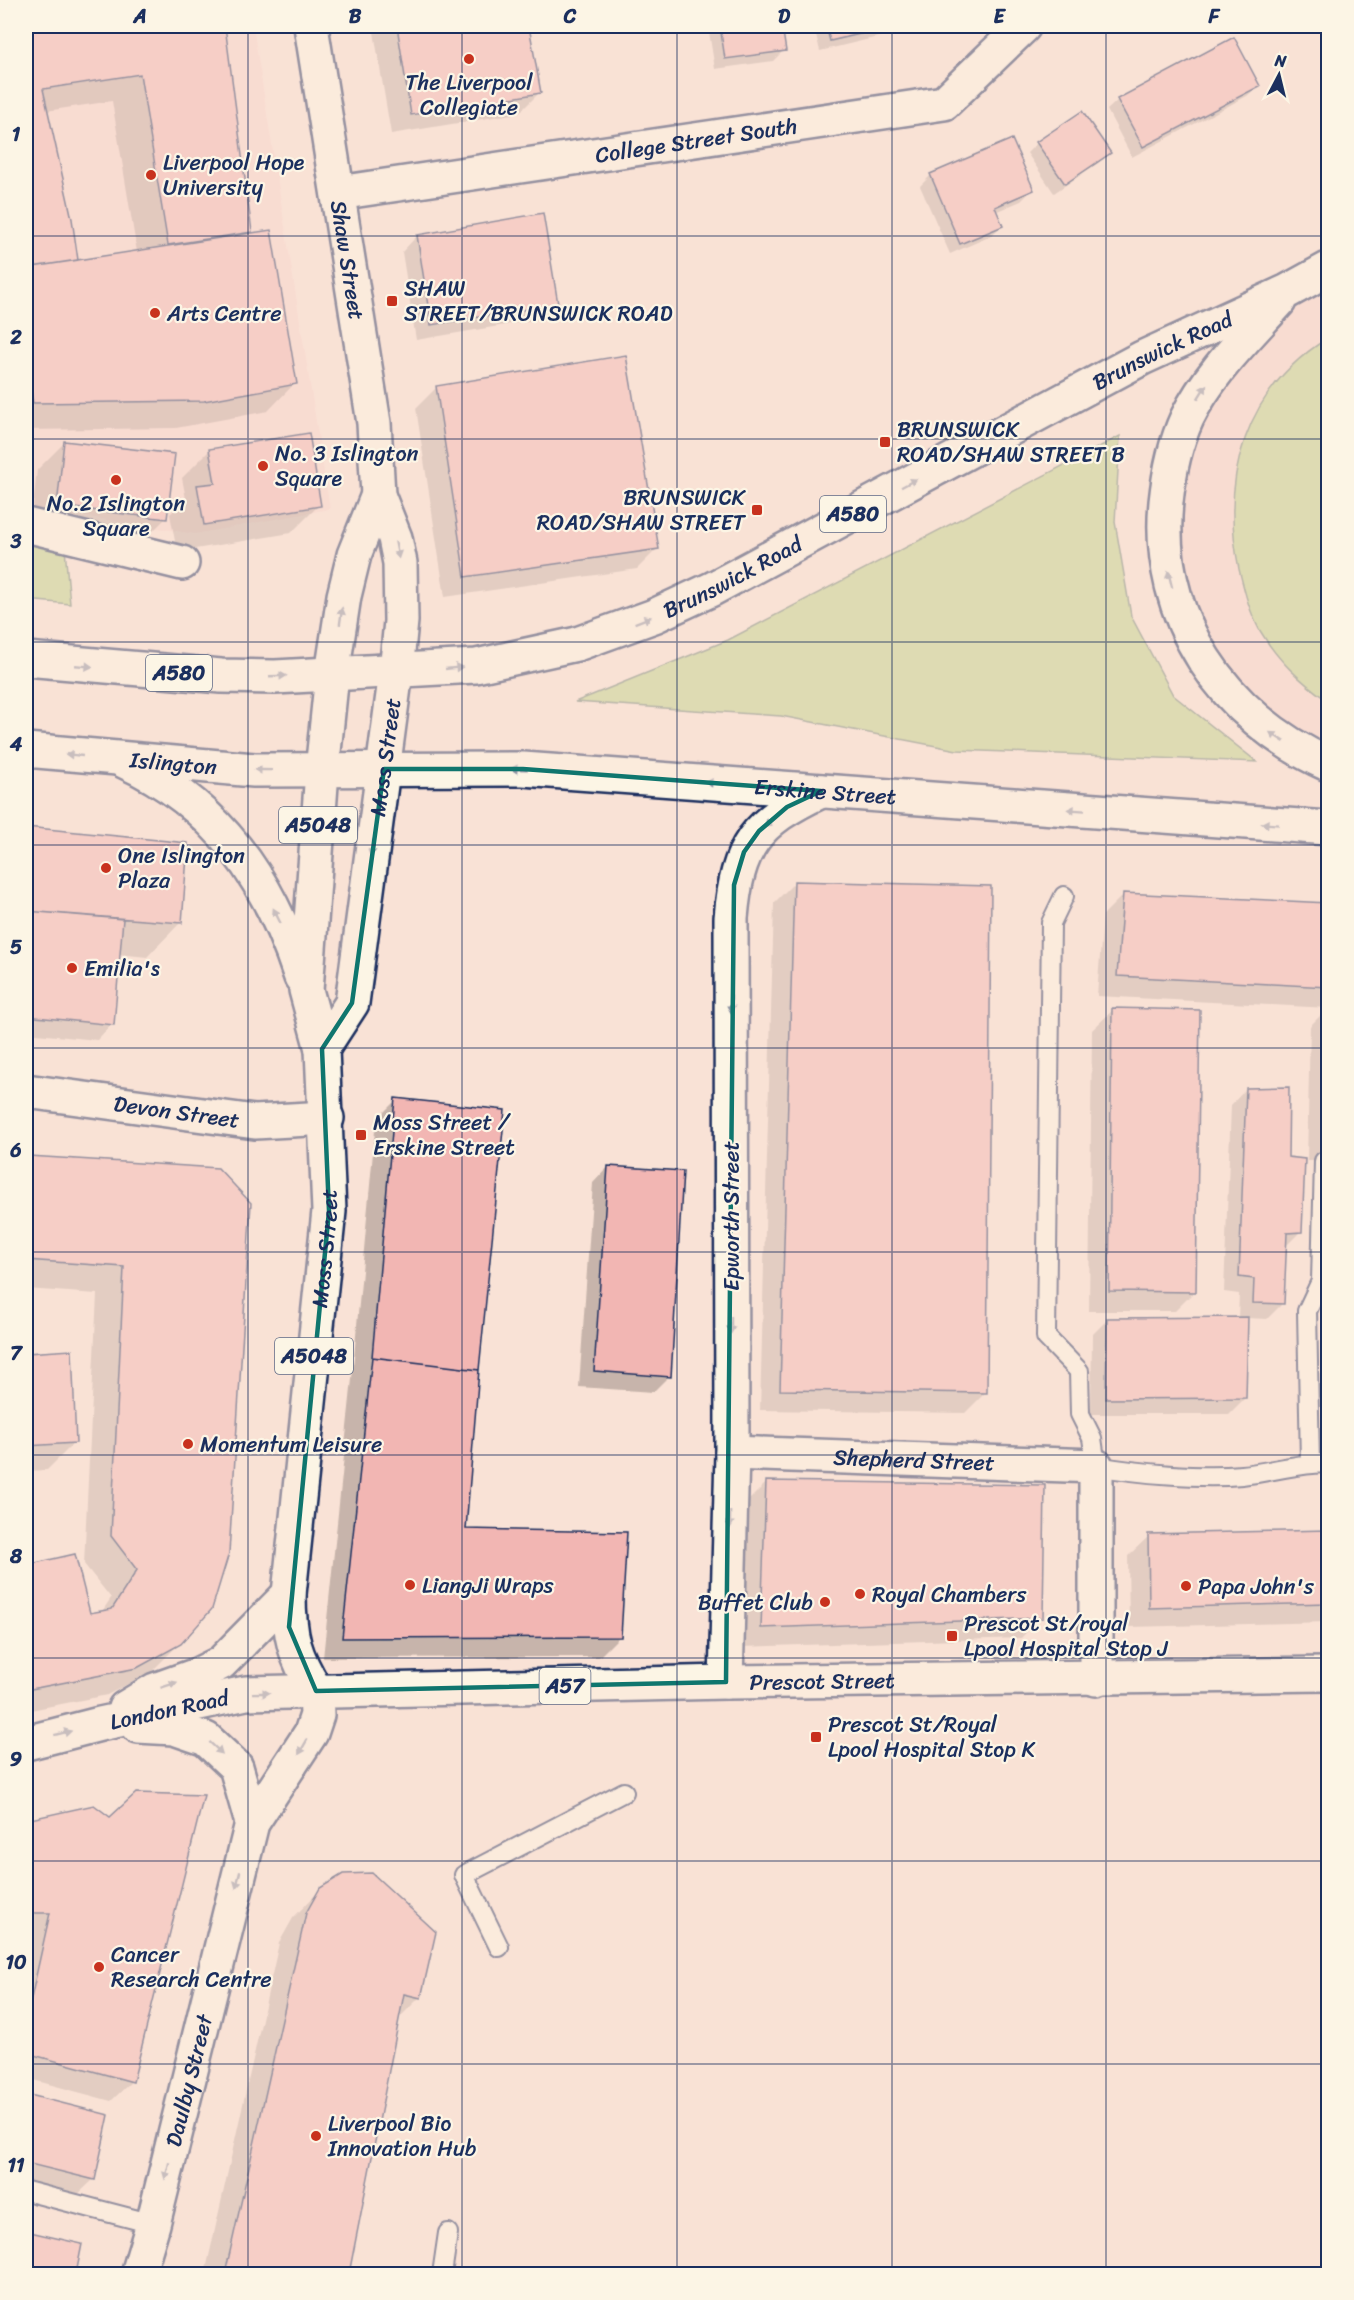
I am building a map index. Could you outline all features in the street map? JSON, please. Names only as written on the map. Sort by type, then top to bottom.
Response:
[{"type":"main road","name":"Shaw Street","points":[[311,26],[374,423],[378,495],[395,538],[402,584],[396,672]]},
{"type":"main road","name":"College Street South","points":[[338,193],[944,103],[1024,26]]},
{"type":"main road","name":"Brunswick Road","points":[[332,674],[476,666],[535,655],[598,637],[654,616],[762,563],[1142,358],[1288,291],[1329,269]]},
{"type":"main road","name":"A580","points":[[1288,291],[1220,366],[1187,419],[1168,480],[1164,547],[1169,578],[1179,609],[1206,663],[1224,689],[1268,731],[1299,752],[1329,764]]},
{"type":"main road","name":"Shaw Street","points":[[332,674],[344,596],[354,555],[378,495]]},
{"type":"main road","points":[[41,528],[182,563]]},
{"type":"main road","name":"A580","points":[[26,659],[221,676],[332,674]]},
{"type":"main road","name":"Moss Street","points":[[322,1049],[352,1002],[396,672]]},
{"type":"main road","name":"Moss Street","points":[[316,1691],[294,1648],[289,1627],[289,1594],[329,1211],[327,1118],[322,1049],[306,990],[322,771],[332,674]]},
{"type":"main road","name":"Islington","points":[[26,750],[254,770],[322,771]]},
{"type":"main road","points":[[122,760],[158,778],[181,793],[206,814],[247,861],[279,918],[306,990]]},
{"type":"main road","name":"Erskine Street","points":[[322,771],[523,769],[1329,828]]},
{"type":"main road","name":"Epworth Street","points":[[726,1682],[732,1453],[731,918],[734,885],[744,852],[759,831],[787,807],[821,791]]},
{"type":"main road","name":"Devon Street","points":[[26,1091],[255,1122],[327,1118]]},
{"type":"main road","name":"Shepherd Street","points":[[732,1453],[1096,1466]]},
{"type":"main road","points":[[1096,1466],[1096,1679]]},
{"type":"main road","points":[[100,1724],[155,1690],[197,1676],[221,1663],[289,1594]]},
{"type":"main road","name":"Prescot Street","points":[[316,1691],[726,1682],[1096,1679],[1329,1674]]},
{"type":"main road","name":"London Road","points":[[26,1743],[100,1724],[246,1693],[316,1691]]},
{"type":"main road","name":"Daulby Street","points":[[138,2274],[153,2224],[252,1823],[311,1733],[317,1715],[316,1691]]},
{"type":"main road","points":[[100,1724],[174,1728],[206,1739],[236,1767],[252,1823]]},
{"type":"lane","points":[[1064,896],[1052,923],[1046,1337],[1079,1371],[1080,1414],[1092,1438],[1096,1466],[1136,1473],[1241,1475],[1310,1463],[1329,1463]]},
{"type":"lane","points":[[1310,1463],[1307,1311],[1321,1281],[1324,1161]]},
{"type":"lane","points":[[499,1947],[464,1875],[624,1792]]},
{"type":"lane","points":[[26,2191],[153,2224]]},
{"type":"lane","points":[[442,2274],[448,2234]]},
{"type":"highlighted area","points":[[384,769],[523,769],[821,791],[787,807],[759,831],[744,852],[734,885],[726,1682],[316,1691],[289,1627],[329,1211],[322,1049],[352,1003]]},
{"type":"shaded area","name":"Liverpool Hope University","points":[[26,26],[253,26],[330,509],[195,534],[26,507]]},
{"type":"shaded area","points":[[1328,269],[1328,764],[1268,731],[1169,578],[1187,419]]},
{"type":"green space","points":[[1328,338],[1328,701],[1308,686],[1281,660],[1255,622],[1239,569],[1234,535],[1233,501],[1237,469],[1245,438],[1258,409],[1276,383],[1300,359]]},
{"type":"green space","points":[[1120,436],[1115,522],[1131,616],[1173,695],[1257,762],[957,750],[781,716],[575,702],[728,640]]},
{"type":"green space","points":[[26,542],[65,549],[70,604],[26,600]]},
{"type":"building","points":[[26,26],[225,26],[252,232],[168,245],[140,74],[43,89],[72,219],[78,260],[26,268]]},
{"type":"building","name":"The Liverpool Collegiate","points":[[397,26],[529,26],[541,93],[411,115]]},
{"type":"building","points":[[720,26],[782,26],[786,51],[725,59]]},
{"type":"building","points":[[826,26],[894,26],[830,41]]},
{"type":"building","points":[[1234,37],[1260,86],[1143,147],[1117,99]]},
{"type":"building","points":[[1082,111],[1111,153],[1065,184],[1036,142]]},
{"type":"building","points":[[1012,139],[1034,190],[995,207],[1003,226],[960,244],[930,174]]},
{"type":"building","points":[[543,213],[558,304],[431,325],[417,235]]},
{"type":"building","name":"Arts Centre","points":[[271,230],[297,384],[204,401],[33,403],[26,357],[26,268]]},
{"type":"building","points":[[626,355],[659,549],[465,577],[436,386]]},
{"type":"building","name":"No. 3 Islington Square","points":[[309,433],[321,506],[204,525],[197,485],[215,483],[209,449]]},
{"type":"building","name":"No.2 Islington Square","points":[[64,441],[175,454],[167,519],[57,506]]},
{"type":"building","name":"One Islington Plaza","points":[[26,827],[188,843],[182,923],[26,911]]},
{"type":"building","points":[[794,881],[991,886],[987,1393],[780,1390]]},
{"type":"building","points":[[1123,893],[1328,903],[1328,987],[1117,976]]},
{"type":"building","name":"Emilia's","points":[[26,911],[123,919],[114,1025],[26,1016]]},
{"type":"building","points":[[1112,1008],[1200,1010],[1196,1292],[1109,1291]]},
{"type":"building","points":[[1289,1087],[1288,1157],[1305,1159],[1302,1232],[1287,1233],[1284,1304],[1253,1303],[1254,1279],[1239,1277],[1246,1088]]},
{"type":"building","points":[[395,1098],[505,1110],[479,1370],[372,1357]]},
{"type":"building","points":[[29,1156],[218,1168],[251,1203],[229,1553],[212,1609],[181,1644],[137,1668],[26,1690],[26,1565],[75,1554],[90,1613],[112,1609],[137,1570],[111,1536],[124,1267],[26,1260]]},
{"type":"building","points":[[608,1166],[683,1171],[671,1377],[594,1371]]},
{"type":"building","points":[[1248,1317],[1246,1398],[1106,1399],[1107,1318]]},
{"type":"building","points":[[72,1350],[76,1443],[26,1446],[26,1353]]},
{"type":"building","points":[[372,1357],[479,1370],[466,1529],[627,1532],[621,1637],[342,1638]]},
{"type":"building","points":[[766,1481],[1045,1485],[1043,1618],[761,1628]]},
{"type":"building","points":[[1328,1530],[1328,1603],[1149,1608],[1148,1534]]},
{"type":"building","name":"Cancer Research Centre","points":[[136,1793],[204,1795],[133,2082],[26,2053],[26,2021],[50,1913],[26,1913],[26,1820],[94,1805],[110,1817]]},
{"type":"building","name":"Liverpool Bio Innovation Hub","points":[[372,1873],[436,1932],[421,1998],[404,1994],[349,2274],[225,2274],[306,1913],[320,1888],[343,1874]]},
{"type":"building","points":[[26,2094],[109,2115],[95,2180],[26,2163]]},
{"type":"building","points":[[26,2231],[82,2244],[76,2274],[26,2274]]},
{"type":"place","name":"The Liverpool Collegiate","points":[[469,59]]},
{"type":"place","name":"Liverpool Hope University","points":[[151,175]]},
{"type":"place","name":"SHAW STREET/BRUNSWICK ROAD","points":[[392,301]]},
{"type":"place","name":"Arts Centre","points":[[155,313]]},
{"type":"place","name":"BRUNSWICK ROAD/SHAW STREET B","points":[[885,442]]},
{"type":"place","name":"No. 3 Islington Square","points":[[263,466]]},
{"type":"place","name":"No.2 Islington Square","points":[[116,480]]},
{"type":"place","name":"BRUNSWICK ROAD/SHAW STREET","points":[[757,510]]},
{"type":"place","name":"One Islington Plaza","points":[[106,868]]},
{"type":"place","name":"Emilia's","points":[[72,968]]},
{"type":"place","name":"Moss Street / Erskine Street","points":[[361,1135]]},
{"type":"place","name":"Momentum Leisure","points":[[188,1444]]},
{"type":"place","name":"LiangJi Wraps","points":[[410,1585]]},
{"type":"place","name":"Papa John's","points":[[1186,1586]]},
{"type":"place","name":"Royal Chambers","points":[[860,1594]]},
{"type":"place","name":"Buffet Club","points":[[825,1602]]},
{"type":"place","name":"Prescot St/royal Lpool Hospital Stop J","points":[[952,1636]]},
{"type":"place","name":"Prescot St/Royal Lpool Hospital Stop K","points":[[816,1737]]},
{"type":"place","name":"Cancer Research Centre","points":[[99,1967]]},
{"type":"place","name":"Liverpool Bio Innovation Hub","points":[[316,2136]]}]
